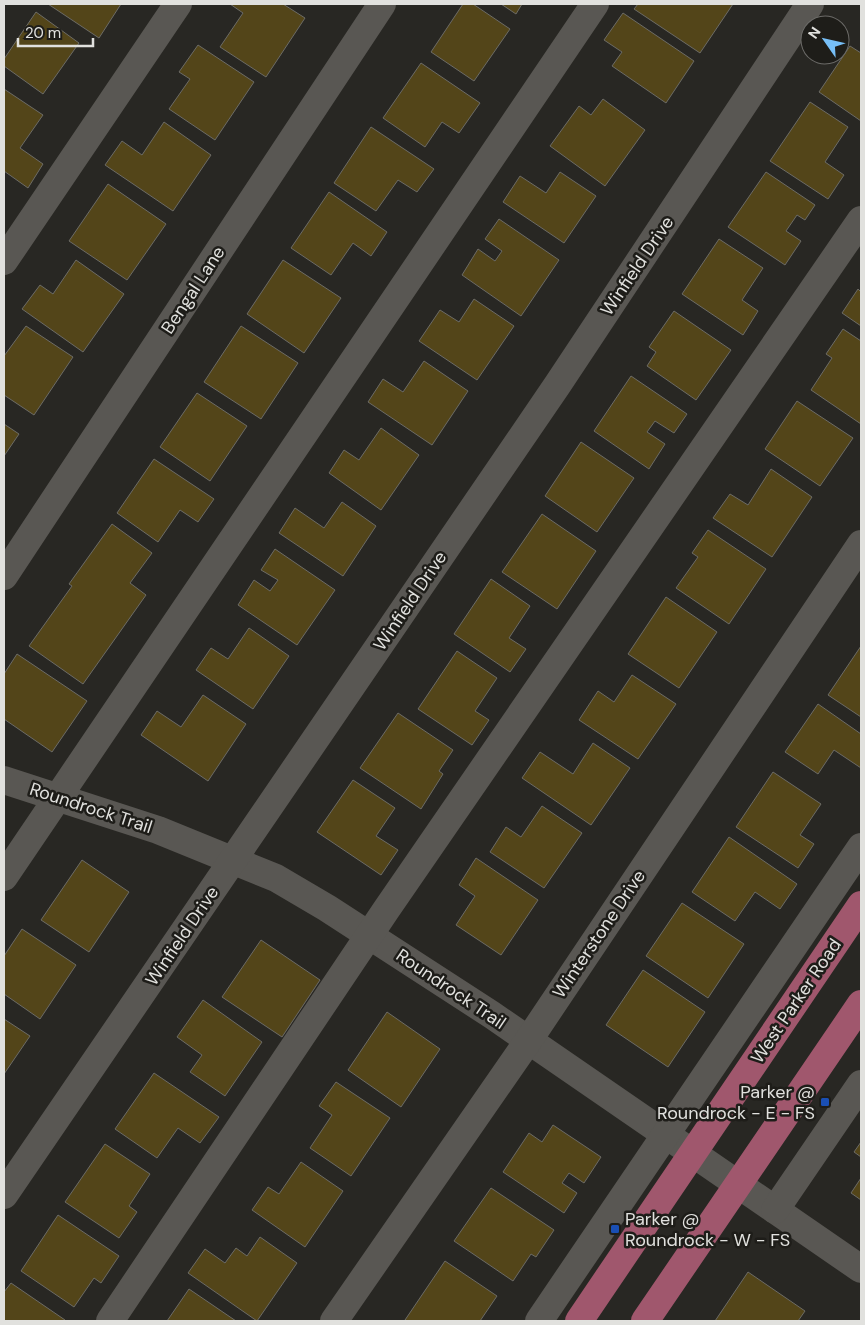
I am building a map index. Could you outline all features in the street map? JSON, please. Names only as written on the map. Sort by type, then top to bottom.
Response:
[{"type":"main road","name":"West Parker Road","points":[[579,1321],[861,905]]},
{"type":"main road","points":[[645,1321],[861,1004]]},
{"type":"street","points":[[4,261],[178,4]]},
{"type":"street","name":"Bengal Lane","points":[[4,576],[382,4]]},
{"type":"street","points":[[4,877],[595,4]]},
{"type":"street","name":"Winfield Drive","points":[[4,1195],[558,384],[810,4]]},
{"type":"street","points":[[110,1321],[369,935],[861,220]]},
{"type":"street","name":"Winterstone Drive","points":[[334,1321],[528,1041],[861,544]]},
{"type":"street","name":"Roundrock Trail","points":[[4,780],[59,796],[158,830],[234,859],[276,878],[369,935],[492,1015],[861,1270]]},
{"type":"street","points":[[539,1321],[861,847]]},
{"type":"street","points":[[775,1210],[861,1084]]},
{"type":"building","points":[[48,4],[121,4],[99,38]]},
{"type":"building","points":[[230,4],[283,4],[305,18],[266,77],[220,47],[243,13]]},
{"type":"building","points":[[463,4],[473,4],[510,29],[474,81],[431,52]]},
{"type":"building","points":[[501,4],[522,4],[516,14]]},
{"type":"building","points":[[638,4],[733,4],[700,53],[634,9]]},
{"type":"building","points":[[36,12],[79,43],[43,94],[4,66],[4,59]]},
{"type":"building","points":[[623,13],[694,61],[666,103],[612,66],[622,52],[604,40]]},
{"type":"building","points":[[198,45],[254,82],[215,140],[169,109],[190,79],[179,72]]},
{"type":"building","points":[[850,46],[861,53],[861,121],[819,92],[837,65],[850,65]]},
{"type":"building","points":[[421,63],[480,103],[459,133],[442,122],[425,147],[383,118]]},
{"type":"building","points":[[4,89],[43,115],[20,148],[43,164],[28,188],[4,171]]},
{"type":"building","points":[[603,99],[645,130],[605,186],[550,146],[579,106],[591,115]]},
{"type":"building","points":[[810,102],[848,127],[825,162],[844,175],[828,199],[770,161]]},
{"type":"building","points":[[164,122],[211,155],[173,211],[105,165],[122,141],[142,155]]},
{"type":"building","points":[[371,127],[434,169],[417,192],[398,180],[376,211],[334,183]]},
{"type":"building","points":[[560,172],[596,196],[564,243],[503,202],[520,176],[546,193]]},
{"type":"building","points":[[766,172],[815,205],[805,220],[797,215],[786,231],[801,241],[785,265],[728,227]]},
{"type":"building","points":[[108,184],[166,224],[127,280],[69,241]]},
{"type":"building","points":[[329,192],[387,232],[371,256],[353,243],[331,275],[291,248]]},
{"type":"building","points":[[499,219],[559,260],[521,316],[462,275],[478,249],[495,261],[502,251],[485,239]]},
{"type":"building","points":[[719,239],[763,268],[742,300],[758,311],[743,335],[682,294]]},
{"type":"building","points":[[76,260],[124,294],[83,352],[22,309],[40,285],[53,294]]},
{"type":"building","points":[[283,260],[341,298],[304,353],[247,314]]},
{"type":"building","points":[[858,289],[861,292],[861,326],[842,313]]},
{"type":"building","points":[[474,299],[514,326],[477,380],[419,341],[440,310],[459,322]]},
{"type":"building","points":[[674,311],[731,350],[696,400],[647,366],[656,352],[649,347]]},
{"type":"building","points":[[26,326],[73,357],[34,415],[4,395],[4,356]]},
{"type":"building","points":[[241,326],[298,363],[261,419],[204,382]]},
{"type":"building","points":[[843,329],[861,341],[861,424],[811,390],[832,358],[826,354]]},
{"type":"building","points":[[424,361],[468,391],[432,445],[368,402],[383,379],[403,392]]},
{"type":"building","points":[[631,376],[687,414],[674,433],[655,421],[647,432],[665,444],[649,469],[594,431]]},
{"type":"building","points":[[197,393],[247,426],[210,481],[160,447]]},
{"type":"building","points":[[797,401],[853,438],[820,486],[765,449]]},
{"type":"building","points":[[4,424],[19,434],[4,456]]},
{"type":"building","points":[[381,428],[419,455],[381,510],[329,473],[344,450],[359,460]]},
{"type":"building","points":[[581,442],[634,478],[597,532],[545,496]]},
{"type":"building","points":[[154,459],[214,499],[198,522],[180,510],[158,542],[117,513]]},
{"type":"building","points":[[771,469],[812,497],[772,557],[713,518],[730,494],[748,505]]},
{"type":"building","points":[[342,502],[376,526],[343,576],[279,533],[295,508],[324,528]]},
{"type":"building","points":[[542,514],[596,551],[557,609],[502,572]]},
{"type":"building","points":[[112,524],[152,553],[130,583],[146,595],[83,684],[29,646],[72,586],[69,584]]},
{"type":"building","points":[[708,530],[766,569],[729,624],[676,588],[698,557],[692,553]]},
{"type":"building","points":[[275,549],[335,590],[297,645],[238,605],[254,580],[270,591],[278,580],[261,570]]},
{"type":"building","points":[[491,579],[530,606],[509,638],[526,649],[510,672],[454,634]]},
{"type":"building","points":[[666,597],[717,632],[679,688],[628,654]]},
{"type":"building","points":[[249,628],[289,656],[253,709],[196,670],[211,648],[228,659]]},
{"type":"building","points":[[861,646],[861,717],[828,695]]},
{"type":"building","points":[[457,651],[497,678],[475,711],[489,720],[472,745],[418,709]]},
{"type":"building","points":[[17,654],[87,701],[52,752],[4,719],[4,674]]},
{"type":"building","points":[[632,675],[676,704],[638,759],[579,720],[598,691],[614,702]]},
{"type":"building","points":[[203,695],[246,724],[208,781],[141,735],[157,711],[181,727]]},
{"type":"building","points":[[818,704],[861,734],[861,768],[834,750],[818,774],[785,752]]},
{"type":"building","points":[[398,713],[453,750],[439,771],[443,774],[421,809],[360,768]]},
{"type":"building","points":[[593,743],[630,768],[591,825],[522,778],[540,752],[573,774]]},
{"type":"building","points":[[773,772],[821,804],[800,835],[814,844],[798,868],[736,827]]},
{"type":"building","points":[[353,780],[395,808],[376,836],[398,850],[381,875],[317,832]]},
{"type":"building","points":[[542,806],[582,833],[544,888],[490,852],[506,827],[521,837]]},
{"type":"building","points":[[729,837],[797,884],[780,909],[755,892],[735,921],[692,892]]},
{"type":"building","points":[[476,858],[538,900],[501,955],[456,925],[475,896],[459,885]]},
{"type":"building","points":[[82,860],[129,892],[89,952],[41,920]]},
{"type":"building","points":[[682,903],[744,944],[708,998],[646,956]]},
{"type":"building","points":[[22,929],[76,965],[40,1019],[4,994],[4,956]]},
{"type":"building","points":[[261,940],[320,980],[282,1037],[222,997]]},
{"type":"building","points":[[643,970],[705,1012],[668,1067],[606,1025]]},
{"type":"building","points":[[203,1000],[262,1042],[225,1096],[190,1072],[202,1055],[177,1037]]},
{"type":"building","points":[[387,1012],[440,1049],[401,1107],[348,1070]]},
{"type":"building","points":[[4,1019],[30,1036],[4,1074]]},
{"type":"building","points":[[154,1073],[219,1117],[200,1143],[178,1128],[157,1158],[115,1129]]},
{"type":"building","points":[[336,1082],[390,1118],[351,1176],[310,1148],[332,1115],[319,1106]]},
{"type":"building","points":[[553,1125],[601,1157],[584,1183],[569,1173],[562,1183],[577,1193],[564,1213],[503,1172],[529,1133],[542,1142]]},
{"type":"building","points":[[861,1142],[861,1157],[854,1152]]},
{"type":"building","points":[[105,1144],[150,1174],[129,1206],[137,1212],[119,1238],[65,1202]]},
{"type":"building","points":[[301,1162],[343,1191],[305,1247],[252,1210],[268,1187],[279,1194]]},
{"type":"building","points":[[861,1178],[861,1200],[851,1193]]},
{"type":"building","points":[[491,1188],[554,1230],[536,1257],[531,1254],[513,1281],[454,1241]]},
{"type":"building","points":[[58,1215],[119,1256],[101,1283],[94,1278],[74,1307],[21,1271]]},
{"type":"building","points":[[260,1237],[297,1263],[257,1321],[188,1273],[205,1249],[225,1263],[236,1248],[247,1256]]},
{"type":"building","points":[[445,1261],[497,1296],[480,1321],[405,1320]]},
{"type":"building","points":[[748,1272],[805,1311],[798,1321],[715,1321]]},
{"type":"building","points":[[11,1283],[65,1320],[4,1321],[4,1292]]},
{"type":"building","points":[[189,1289],[236,1321],[167,1321]]},
{"type":"place","name":"Parker @ Roundrock - E - FS","points":[[825,1102]]},
{"type":"place","name":"Parker @ Roundrock - W - FS","points":[[615,1229]]}]
